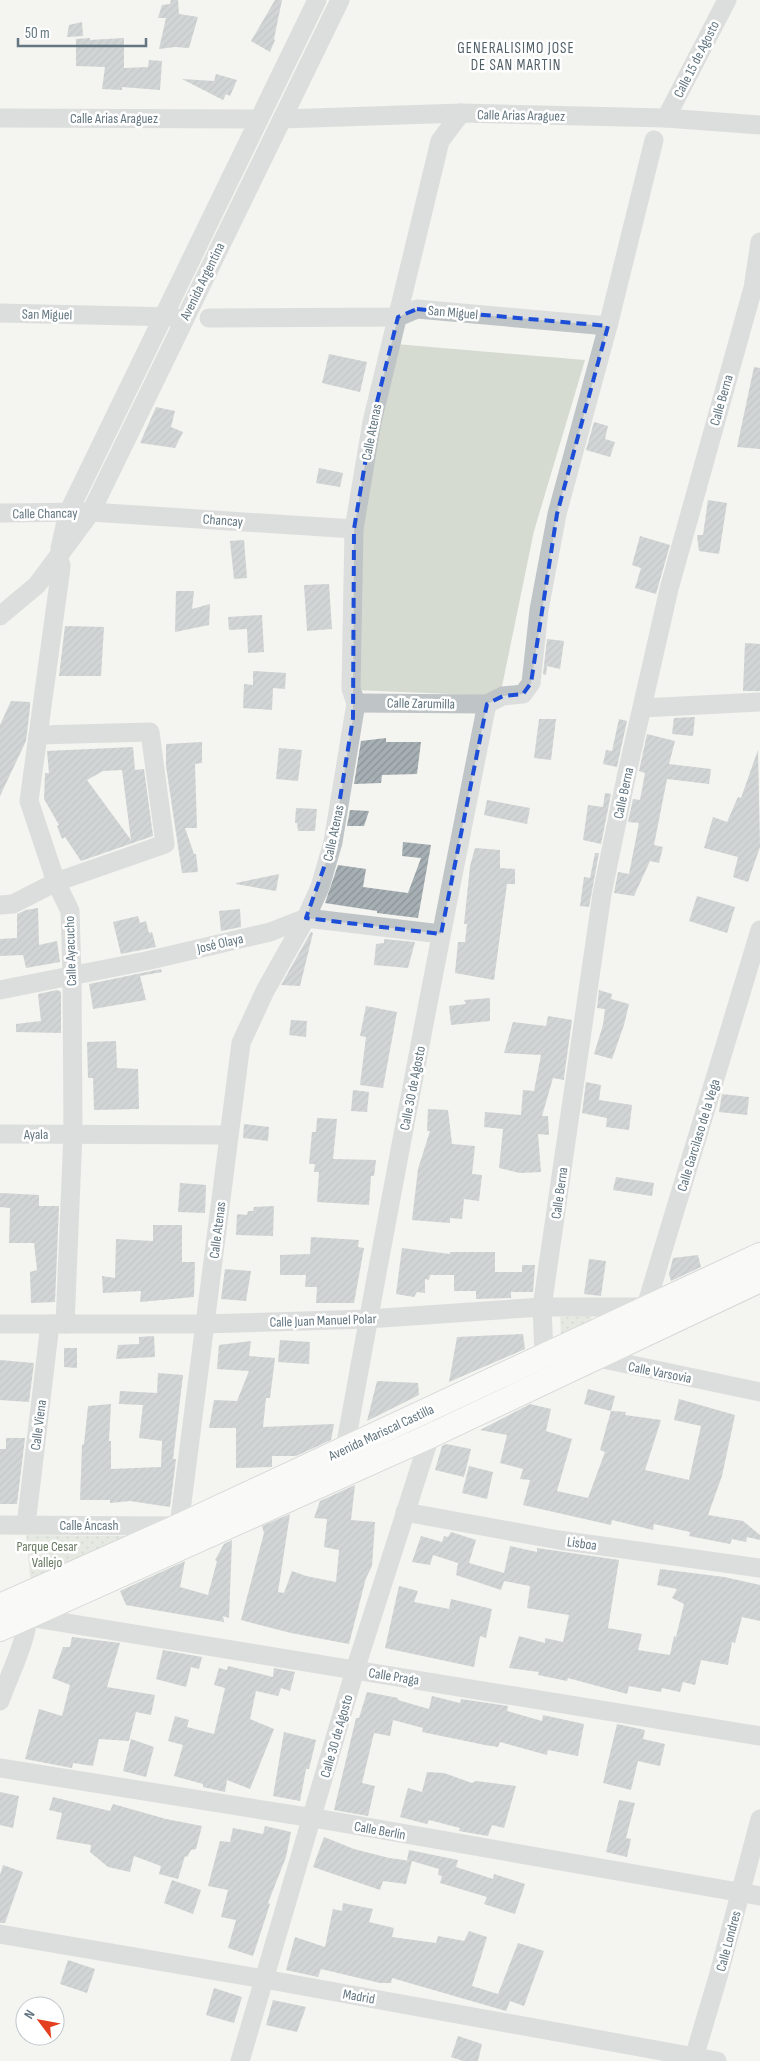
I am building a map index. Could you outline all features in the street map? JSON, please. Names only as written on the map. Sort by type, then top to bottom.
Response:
[{"type":"main road","name":"Avenida Mariscal Castilla","points":[[182,1536],[345,1448],[646,1306],[760,1255]]},
{"type":"main road","name":"Avenida Mariscal Castilla","points":[[0,1629],[28,1606],[182,1536],[356,1470],[597,1359],[760,1280]]},
{"type":"main road","name":"Avenida Mariscal Castilla","points":[[0,1606],[28,1606]]},
{"type":"street","name":"Avenida Argentina","points":[[58,558],[68,514],[162,316],[317,0]]},
{"type":"street","name":"Avenida Argentina","points":[[0,616],[37,585],[91,512],[340,0]]},
{"type":"street","name":"Calle 15 de Agosto","points":[[666,118],[727,0]]},
{"type":"street","name":"Calle Arias Araguez","points":[[282,119],[461,113],[666,118],[760,125]]},
{"type":"street","name":"Calle Atenas","points":[[182,1536],[205,1324],[241,1043],[265,991],[306,918],[320,886],[333,842],[356,703],[351,689],[354,528],[372,422],[440,141],[461,113]]},
{"type":"street","name":"Calle Arias Araguez","points":[[0,118],[258,119]]},
{"type":"street","points":[[487,704],[504,696],[522,694],[530,683],[539,610],[557,514],[608,326],[654,140]]},
{"type":"street","name":"Calle Berna","points":[[553,1351],[542,1307],[602,894],[669,589],[753,288],[760,242]]},
{"type":"street","name":"San Miguel","points":[[209,318],[398,316],[417,309],[608,326]]},
{"type":"street","name":"San Miguel","points":[[0,312],[184,318]]},
{"type":"street","name":"Calle Chancay","points":[[0,514],[91,512]]},
{"type":"street","name":"Chancay","points":[[91,512],[354,528]]},
{"type":"street","name":"Calle Ayacucho","points":[[57,1324],[72,1133],[70,912],[56,882],[29,801],[60,575],[61,565],[58,558]]},
{"type":"street","points":[[642,708],[760,702]]},
{"type":"street","name":"Calle Zarumilla","points":[[356,703],[487,704]]},
{"type":"street","name":"Calle 30 de Agosto","points":[[345,1448],[441,934],[487,704]]},
{"type":"street","points":[[0,905],[13,904],[56,882],[165,844],[150,732],[38,736]]},
{"type":"street","name":"José Olaya","points":[[0,990],[72,974],[146,961],[270,932],[306,918],[441,934]]},
{"type":"street","name":"Calle Garcilaso de la Vega","points":[[636,1340],[760,930]]},
{"type":"street","name":"Ayala","points":[[0,1134],[229,1135]]},
{"type":"street","name":"Calle Juan Manuel Polar","points":[[0,1324],[205,1324],[368,1319],[542,1307],[646,1306]]},
{"type":"street","name":"Calle Viena","points":[[26,1525],[57,1324]]},
{"type":"street","name":"Calle Varsovia","points":[[553,1351],[760,1392]]},
{"type":"street","points":[[421,1413],[430,1436]]},
{"type":"street","name":"Calle 30 de Agosto","points":[[240,2061],[355,1670],[404,1512],[430,1436]]},
{"type":"street","points":[[345,1448],[356,1470]]},
{"type":"street","name":"Lisboa","points":[[404,1512],[559,1540],[760,1568]]},
{"type":"street","name":"Calle Áncash","points":[[0,1525],[26,1525],[182,1536]]},
{"type":"street","points":[[0,1701],[28,1606]]},
{"type":"street","name":"Calle Praga","points":[[28,1606],[355,1670],[760,1736]]},
{"type":"street","name":"Calle Berlín","points":[[0,1768],[312,1818],[760,1896]]},
{"type":"street","name":"Calle Londres","points":[[694,2059],[742,1892],[760,1819]]},
{"type":"street","name":"Madrid","points":[[0,1934],[264,1979],[694,2059],[717,2061]]},
{"type":"highlighted area","points":[[417,309],[608,326],[557,514],[531,683],[523,694],[503,696],[487,704],[441,934],[306,918],[333,842],[353,718],[354,529],[372,422],[398,317]]},
{"type":"green space","points":[[396,344],[585,360],[534,531],[500,696],[353,690],[360,527]]},
{"type":"green space","points":[[591,1316],[592,1321],[561,1335],[560,1317]]},
{"type":"green space","name":"Parque Cesar Vallejo","points":[[26,1535],[126,1536],[31,1585]]},
{"type":"building","points":[[171,0],[178,0],[179,14],[198,17],[189,48],[159,49],[166,18],[158,18],[162,5],[170,4]]},
{"type":"building","points":[[275,0],[282,0],[275,40],[270,52],[251,41]]},
{"type":"building","points":[[82,22],[83,36],[67,37],[69,25]]},
{"type":"building","points":[[90,38],[90,40],[124,38],[124,68],[148,67],[149,60],[162,61],[160,90],[122,87],[122,90],[102,89],[105,67],[76,66],[76,39]]},
{"type":"building","points":[[216,74],[237,80],[230,96],[226,94],[223,100],[182,79],[214,81]]},
{"type":"building","points":[[329,354],[367,362],[360,392],[322,383]]},
{"type":"building","points":[[754,367],[760,368],[760,449],[737,447]]},
{"type":"building","points":[[156,407],[175,411],[171,427],[183,432],[175,448],[140,443]]},
{"type":"building","points":[[594,422],[608,426],[605,439],[615,442],[610,457],[586,450]]},
{"type":"building","points":[[319,468],[343,473],[340,487],[316,483]]},
{"type":"building","points":[[708,500],[727,503],[719,554],[699,551],[697,535],[703,535]]},
{"type":"building","points":[[640,536],[670,545],[656,594],[635,588],[641,568],[632,565]]},
{"type":"building","points":[[244,540],[247,578],[234,579],[230,541]]},
{"type":"building","points":[[329,584],[332,629],[307,631],[304,585]]},
{"type":"building","points":[[176,591],[194,591],[192,609],[210,604],[209,625],[175,632]]},
{"type":"building","points":[[262,615],[264,652],[248,653],[247,629],[229,630],[228,617]]},
{"type":"building","points":[[65,626],[104,627],[101,676],[59,676]]},
{"type":"building","points":[[547,639],[564,641],[560,669],[547,666],[546,675],[543,674]]},
{"type":"building","points":[[745,643],[760,644],[760,691],[743,691]]},
{"type":"building","points":[[253,671],[286,673],[285,689],[273,688],[272,710],[243,708],[244,684],[253,685]]},
{"type":"building","points":[[11,701],[30,702],[30,708],[26,741],[0,796],[0,725]]},
{"type":"building","points":[[695,717],[693,736],[672,734],[674,718]]},
{"type":"building","points":[[539,719],[556,719],[551,760],[534,758]]},
{"type":"building","points":[[619,719],[627,721],[617,767],[603,764],[606,750],[612,751]]},
{"type":"building","points":[[647,734],[675,741],[669,764],[711,769],[709,784],[667,779],[654,845],[663,847],[659,863],[650,861],[634,896],[614,893],[618,872],[629,874],[639,823],[628,822],[633,799],[640,800],[645,773],[639,771]]},
{"type":"building","points":[[386,738],[386,742],[421,742],[417,774],[382,775],[381,783],[354,784],[361,741]]},
{"type":"building","points":[[202,742],[202,763],[195,764],[197,828],[185,828],[194,854],[196,854],[198,872],[182,873],[166,766],[166,744]]},
{"type":"building","points":[[133,747],[135,770],[144,769],[153,836],[81,861],[65,837],[62,839],[57,826],[59,825],[44,799],[45,773],[49,773],[47,751]],"holes":[[[122,770],[131,840],[87,780],[103,771]]]},
{"type":"building","points":[[279,748],[302,750],[298,781],[276,779]]},
{"type":"building","points":[[758,750],[760,847],[748,882],[733,877],[738,857],[704,848],[713,817],[727,822],[738,797],[741,798]]},
{"type":"building","points":[[605,793],[611,794],[601,844],[583,840],[588,805],[603,807]]},
{"type":"building","points":[[487,800],[530,808],[527,824],[484,815]]},
{"type":"building","points":[[296,808],[317,809],[315,831],[298,831],[297,823],[295,823]]},
{"type":"building","points":[[350,810],[369,811],[364,826],[347,826]]},
{"type":"building","points":[[403,842],[431,845],[418,918],[377,913],[377,911],[325,903],[338,865],[366,869],[363,887],[408,893],[421,858],[402,856]]},
{"type":"building","points":[[475,848],[500,850],[500,868],[515,869],[515,884],[507,884],[494,980],[455,973],[458,942],[465,942],[467,924],[464,924],[470,866]]},
{"type":"building","points":[[595,853],[599,853],[589,907],[580,906],[584,877],[590,878]]},
{"type":"building","points":[[279,874],[276,891],[236,884],[236,883]]},
{"type":"building","points":[[697,896],[735,907],[727,933],[689,921]]},
{"type":"building","points":[[38,908],[39,945],[57,941],[60,962],[26,968],[23,955],[0,956],[0,939],[17,938],[17,914]]},
{"type":"building","points":[[240,909],[241,927],[221,931],[219,911]]},
{"type":"building","points":[[138,916],[140,923],[146,921],[149,933],[152,932],[156,947],[121,954],[113,922]]},
{"type":"building","points":[[311,932],[313,933],[300,986],[281,985]]},
{"type":"building","points":[[384,939],[415,942],[408,968],[374,965],[376,944],[384,943]]},
{"type":"building","points":[[161,969],[162,972],[140,976],[146,1000],[93,1009],[89,984]]},
{"type":"building","points":[[57,990],[61,992],[61,1033],[16,1032],[16,1024],[41,1021],[38,994]]},
{"type":"building","points":[[599,990],[612,994],[611,999],[629,1004],[612,1059],[594,1054],[603,1025],[605,1009],[597,1008]]},
{"type":"building","points":[[490,998],[490,1021],[451,1025],[449,1006],[466,1004],[464,1000]]},
{"type":"building","points":[[366,1006],[397,1012],[383,1088],[360,1085],[366,1037],[360,1036]]},
{"type":"building","points":[[548,1016],[572,1020],[564,1080],[553,1078],[542,1116],[548,1116],[549,1135],[538,1134],[541,1172],[520,1173],[499,1168],[503,1129],[484,1127],[485,1112],[521,1115],[523,1090],[534,1091],[541,1055],[504,1053],[513,1022],[546,1026]]},
{"type":"building","points":[[291,1020],[307,1021],[306,1037],[289,1035]]},
{"type":"building","points":[[116,1041],[117,1068],[138,1069],[139,1109],[94,1110],[93,1078],[88,1078],[87,1042]]},
{"type":"building","points":[[586,1082],[601,1085],[599,1100],[632,1105],[629,1130],[606,1127],[607,1118],[582,1113]]},
{"type":"building","points":[[353,1090],[369,1092],[367,1112],[351,1111]]},
{"type":"building","points":[[722,1094],[749,1097],[747,1115],[719,1112]]},
{"type":"building","points":[[428,1109],[448,1110],[452,1144],[475,1146],[472,1174],[482,1175],[479,1201],[464,1199],[462,1219],[450,1218],[450,1223],[412,1220],[418,1169],[430,1131],[427,1131]]},
{"type":"building","points":[[317,1118],[337,1119],[333,1159],[376,1160],[374,1176],[371,1176],[369,1205],[317,1202],[319,1172],[314,1172],[315,1164],[309,1164],[312,1132],[316,1132]]},
{"type":"building","points":[[244,1124],[269,1127],[268,1141],[243,1138]]},
{"type":"building","points":[[616,1177],[654,1183],[652,1196],[613,1190]]},
{"type":"building","points":[[180,1183],[206,1185],[205,1213],[178,1212]]},
{"type":"building","points":[[0,1193],[39,1195],[39,1206],[59,1206],[55,1302],[31,1303],[30,1272],[37,1270],[34,1243],[9,1243],[10,1208],[0,1207]]},
{"type":"building","points":[[274,1206],[273,1236],[236,1235],[237,1214],[247,1215],[248,1211],[253,1211],[254,1207]]},
{"type":"building","points":[[153,1225],[182,1225],[182,1262],[195,1262],[194,1297],[140,1302],[141,1291],[103,1293],[102,1276],[115,1278],[116,1239],[153,1241]]},
{"type":"building","points":[[311,1237],[359,1240],[358,1247],[364,1248],[354,1303],[316,1303],[317,1287],[305,1287],[306,1275],[280,1275],[280,1255],[310,1254]]},
{"type":"building","points":[[402,1248],[450,1254],[450,1252],[495,1252],[495,1272],[522,1272],[522,1265],[535,1265],[533,1292],[511,1292],[511,1298],[476,1299],[476,1291],[454,1291],[454,1275],[430,1275],[429,1280],[425,1279],[425,1293],[417,1292],[414,1297],[396,1294]]},
{"type":"building","points":[[698,1255],[701,1267],[671,1281],[669,1274],[673,1258]]},
{"type":"building","points":[[589,1259],[606,1261],[601,1296],[584,1294]]},
{"type":"building","points":[[225,1269],[251,1271],[246,1301],[221,1299]]},
{"type":"building","points":[[523,1334],[525,1349],[449,1382],[457,1337]]},
{"type":"building","points":[[154,1336],[155,1357],[116,1359],[118,1345],[139,1344],[139,1337]]},
{"type":"building","points":[[280,1340],[310,1342],[309,1364],[278,1362]]},
{"type":"building","points":[[251,1341],[249,1356],[275,1358],[270,1398],[266,1398],[263,1427],[334,1424],[331,1440],[296,1456],[272,1456],[272,1467],[236,1468],[236,1428],[209,1428],[214,1400],[237,1401],[249,1371],[217,1369],[219,1345]]},
{"type":"building","points":[[64,1348],[77,1348],[77,1368],[64,1367]]},
{"type":"building","points":[[0,1360],[34,1363],[29,1402],[0,1400]]},
{"type":"building","points":[[158,1373],[183,1375],[173,1459],[176,1459],[170,1507],[130,1501],[110,1503],[110,1500],[80,1500],[82,1445],[84,1444],[88,1406],[111,1404],[109,1441],[111,1441],[111,1469],[161,1467],[162,1441],[139,1438],[143,1405],[119,1404],[120,1391],[157,1393]]},
{"type":"building","points":[[377,1381],[418,1383],[419,1395],[367,1421]]},
{"type":"building","points":[[588,1389],[615,1396],[611,1411],[584,1404]]},
{"type":"building","points":[[679,1399],[735,1415],[722,1476],[708,1515],[743,1521],[760,1535],[760,1540],[747,1537],[746,1542],[732,1539],[730,1544],[689,1536],[690,1532],[654,1524],[653,1530],[612,1520],[611,1525],[523,1505],[530,1480],[520,1479],[523,1469],[500,1463],[507,1435],[480,1430],[530,1404],[551,1409],[546,1431],[572,1439],[557,1491],[588,1498],[605,1452],[600,1450],[611,1411],[626,1412],[625,1415],[661,1420],[645,1470],[689,1480],[701,1426],[674,1420]]},
{"type":"building","points":[[6,1438],[25,1438],[17,1504],[0,1504],[0,1449],[6,1449]]},
{"type":"building","points":[[446,1444],[471,1449],[464,1477],[435,1470],[442,1446]]},
{"type":"building","points":[[469,1466],[493,1472],[487,1499],[462,1493]]},
{"type":"building","points":[[355,1485],[351,1520],[375,1522],[372,1566],[366,1578],[349,1644],[291,1633],[241,1620],[264,1533],[262,1526],[290,1514],[278,1592],[284,1593],[292,1571],[336,1582],[339,1550],[324,1547],[327,1519],[314,1518],[320,1501]]},
{"type":"building","points":[[451,1532],[476,1540],[469,1563],[504,1573],[510,1546],[537,1552],[537,1548],[619,1560],[608,1628],[642,1634],[638,1650],[670,1655],[674,1636],[676,1637],[684,1604],[672,1598],[677,1589],[657,1585],[660,1569],[724,1577],[760,1585],[760,1621],[742,1617],[735,1643],[732,1642],[728,1665],[701,1660],[695,1685],[683,1682],[680,1692],[662,1688],[661,1692],[629,1686],[627,1694],[568,1678],[567,1681],[538,1675],[539,1672],[509,1668],[519,1636],[545,1643],[545,1638],[563,1642],[569,1615],[527,1608],[530,1586],[504,1581],[501,1590],[456,1575],[458,1563],[433,1555],[430,1565],[412,1562],[421,1536],[442,1542],[444,1536],[448,1537]]},
{"type":"building","points":[[232,1540],[229,1618],[223,1616],[224,1622],[126,1605],[120,1591],[185,1561],[180,1587],[208,1595],[217,1561],[215,1560],[224,1544]]},
{"type":"building","points":[[399,1586],[418,1591],[414,1602],[449,1609],[451,1599],[492,1609],[486,1638],[480,1636],[474,1667],[385,1648]]},
{"type":"building","points":[[72,1637],[120,1643],[107,1687],[155,1695],[151,1715],[136,1712],[129,1741],[99,1739],[93,1766],[73,1763],[72,1768],[25,1759],[39,1709],[62,1716],[70,1685],[52,1678],[63,1647],[70,1647]]},
{"type":"building","points":[[163,1650],[202,1657],[199,1669],[191,1667],[186,1687],[156,1679]]},
{"type":"building","points":[[228,1666],[273,1677],[274,1668],[295,1672],[290,1691],[281,1688],[278,1696],[256,1691],[250,1719],[274,1729],[250,1789],[227,1780],[225,1792],[203,1787],[203,1784],[174,1776],[183,1745],[168,1741],[175,1716],[189,1720],[187,1727],[214,1734],[225,1688],[214,1685],[219,1668],[227,1670]]},
{"type":"building","points":[[367,1692],[398,1698],[398,1700],[429,1709],[432,1696],[460,1703],[461,1699],[508,1706],[507,1711],[542,1721],[543,1715],[584,1724],[578,1756],[548,1750],[547,1755],[500,1742],[498,1747],[485,1745],[422,1732],[423,1728],[393,1720],[390,1736],[374,1733],[362,1783],[375,1786],[368,1816],[334,1810],[356,1718],[359,1718]]},
{"type":"building","points":[[617,1724],[645,1730],[643,1739],[665,1744],[660,1766],[638,1761],[631,1790],[603,1783]]},
{"type":"building","points":[[284,1732],[316,1740],[309,1769],[306,1769],[300,1801],[273,1796]]},
{"type":"building","points":[[131,1739],[154,1747],[146,1777],[123,1771]]},
{"type":"building","points":[[427,1772],[444,1773],[472,1783],[476,1781],[516,1786],[504,1828],[492,1825],[488,1836],[459,1831],[460,1828],[429,1820],[427,1824],[400,1817],[408,1788],[422,1792]]},
{"type":"building","points":[[0,1792],[19,1796],[13,1828],[0,1825]]},
{"type":"building","points":[[53,1797],[110,1811],[113,1804],[166,1819],[202,1826],[196,1849],[191,1850],[187,1857],[185,1856],[178,1879],[159,1874],[161,1866],[134,1856],[130,1872],[108,1867],[90,1852],[91,1845],[56,1839],[62,1813],[49,1810]]},
{"type":"building","points":[[619,1800],[635,1803],[626,1838],[631,1839],[627,1857],[606,1852]]},
{"type":"building","points":[[265,1826],[291,1832],[286,1857],[268,1903],[270,1904],[253,1956],[228,1948],[236,1920],[221,1917],[228,1890],[208,1886],[220,1841],[230,1842],[233,1828],[263,1834]]},
{"type":"building","points":[[324,1837],[354,1849],[389,1858],[411,1861],[407,1860],[409,1850],[458,1860],[456,1867],[493,1879],[494,1874],[525,1884],[515,1914],[484,1904],[487,1897],[440,1883],[442,1876],[438,1875],[439,1869],[412,1861],[406,1884],[383,1881],[380,1890],[313,1867]]},
{"type":"building","points":[[3,1865],[23,1872],[5,1923],[0,1923],[0,1875]]},
{"type":"building","points":[[172,1880],[201,1890],[193,1914],[164,1903]]},
{"type":"building","points":[[343,1903],[373,1909],[369,1922],[394,1928],[392,1937],[436,1943],[438,1936],[464,1941],[469,1931],[487,1937],[472,1986],[498,1994],[518,1943],[544,1951],[524,2006],[510,2001],[506,2011],[392,1978],[391,1983],[380,1983],[321,1969],[318,1977],[286,1970],[295,1937],[325,1947],[333,1909],[342,1911]]},
{"type":"building","points":[[68,1960],[95,1969],[87,1993],[60,1984]]},
{"type":"building","points":[[214,1988],[242,1997],[234,2023],[206,2015]]},
{"type":"building","points":[[273,2000],[306,2007],[297,2032],[266,2025]]},
{"type":"building","points":[[458,2036],[482,2044],[478,2061],[463,2061],[451,2057]]},
{"type":"district","name":"GENERALISIMO JOSE DE SAN MARTIN","points":[[516,56]]}]
